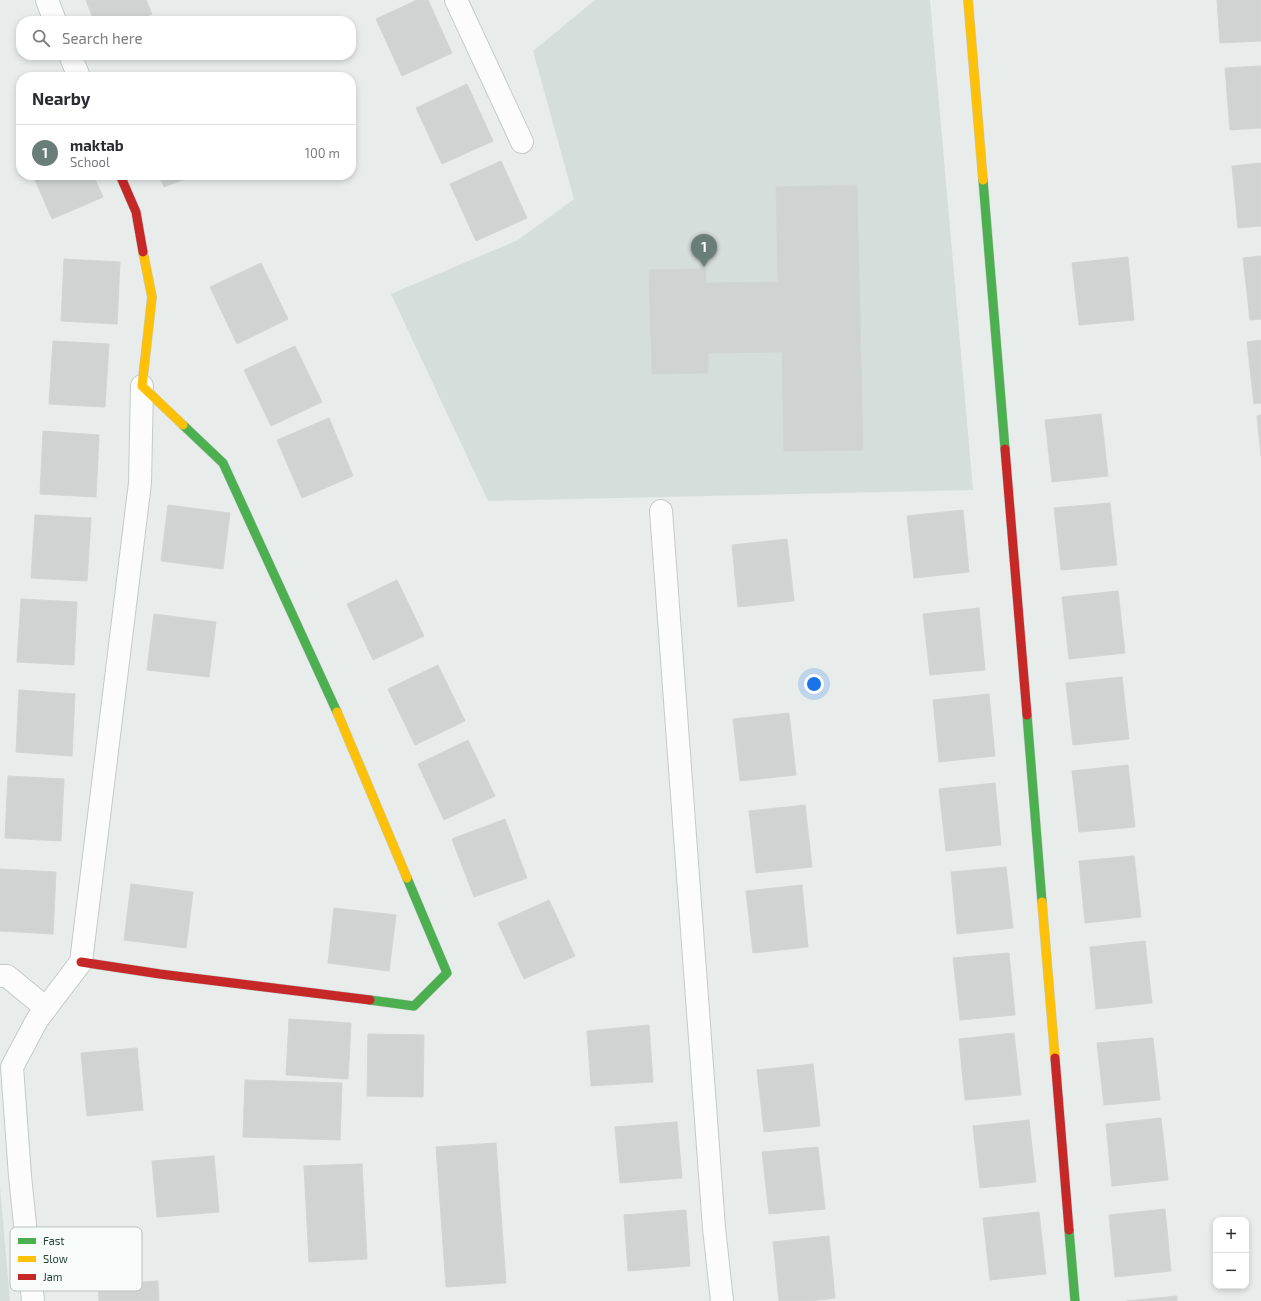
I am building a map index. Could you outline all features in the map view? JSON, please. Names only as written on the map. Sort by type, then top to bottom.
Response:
[{"type":"street","points":[[46,0],[53,16]]},
{"type":"street","points":[[456,0],[522,142]]},
{"type":"street","points":[[968,0],[1075,1301]]},
{"type":"street","points":[[72,60],[77,72]]},
{"type":"street","points":[[25,1227],[12,1067],[37,1020],[81,962],[140,483],[142,386],[152,298],[136,212],[122,180]]},
{"type":"street","points":[[81,962],[160,974],[414,1006],[447,974],[333,701],[223,463],[142,386]]},
{"type":"street","points":[[661,512],[714,1228],[722,1301]]},
{"type":"street","points":[[0,976],[7,976],[46,1008]]},
{"type":"street","points":[[32,1291],[33,1301]]},
{"type":"shaded area","points":[[595,0],[930,0],[973,490],[488,501],[391,294],[518,240],[574,199],[533,51]]},
{"type":"shaded area","points":[[0,1187],[10,1301],[0,1301]]},
{"type":"building","points":[[86,0],[146,0],[152,14],[147,16],[92,16]]},
{"type":"building","points":[[417,0],[428,0],[452,53],[402,76],[376,19]]},
{"type":"building","points":[[1217,0],[1261,0],[1261,41],[1220,43]]},
{"type":"building","points":[[1261,66],[1261,128],[1230,130],[1225,68]]},
{"type":"building","points":[[467,84],[493,141],[442,164],[416,108]]},
{"type":"building","points":[[501,161],[527,218],[476,241],[450,184]]},
{"type":"building","points":[[1261,163],[1261,226],[1238,228],[1232,166]]},
{"type":"building","points":[[35,180],[95,180],[103,197],[52,219]]},
{"type":"building","points":[[161,180],[182,180],[164,187]]},
{"type":"building","points":[[857,185],[863,450],[784,451],[782,352],[708,353],[708,373],[652,374],[649,270],[706,269],[706,283],[778,282],[776,187]]},
{"type":"building","points":[[1261,256],[1261,319],[1250,320],[1243,258]]},
{"type":"building","points":[[1128,257],[1134,320],[1079,325],[1072,263]]},
{"type":"building","points":[[64,259],[120,262],[117,324],[61,321]]},
{"type":"building","points":[[261,263],[288,319],[237,344],[210,287]]},
{"type":"building","points":[[1261,340],[1261,403],[1254,404],[1247,342]]},
{"type":"building","points":[[53,341],[109,344],[105,407],[49,404]]},
{"type":"building","points":[[295,346],[322,402],[271,426],[244,370]]},
{"type":"building","points":[[1101,414],[1108,476],[1052,482],[1045,420]]},
{"type":"building","points":[[1261,415],[1261,456],[1257,416]]},
{"type":"building","points":[[329,418],[353,476],[302,498],[277,440]]},
{"type":"building","points":[[43,431],[99,435],[96,497],[40,494]]},
{"type":"building","points":[[1110,503],[1117,565],[1061,570],[1054,508]]},
{"type":"building","points":[[168,505],[230,513],[223,569],[161,561]]},
{"type":"building","points":[[963,510],[969,572],[914,578],[907,516]]},
{"type":"building","points":[[35,515],[91,518],[87,581],[31,578]]},
{"type":"building","points":[[787,539],[794,601],[738,607],[732,545]]},
{"type":"building","points":[[397,580],[424,636],[373,660],[347,604]]},
{"type":"building","points":[[1118,591],[1125,653],[1069,659],[1062,597]]},
{"type":"building","points":[[21,599],[77,602],[74,665],[17,662]]},
{"type":"building","points":[[979,608],[985,670],[930,675],[923,614]]},
{"type":"building","points":[[154,614],[216,622],[209,677],[147,670]]},
{"type":"building","points":[[438,665],[465,721],[415,745],[388,689]]},
{"type":"building","points":[[1122,677],[1129,739],[1073,745],[1066,683]]},
{"type":"building","points":[[19,690],[75,694],[72,756],[16,752]]},
{"type":"building","points":[[989,694],[995,756],[939,762],[933,700]]},
{"type":"building","points":[[789,713],[796,775],[740,781],[733,719]]},
{"type":"building","points":[[468,740],[495,796],[444,820],[418,764]]},
{"type":"building","points":[[1128,765],[1135,827],[1079,832],[1072,771]]},
{"type":"building","points":[[8,776],[64,779],[61,841],[5,838]]},
{"type":"building","points":[[995,783],[1001,845],[946,851],[939,789]]},
{"type":"building","points":[[805,805],[812,867],[756,873],[749,811]]},
{"type":"building","points":[[505,819],[527,878],[474,897],[452,839]]},
{"type":"building","points":[[1134,856],[1141,917],[1085,923],[1079,861]]},
{"type":"building","points":[[1006,867],[1013,928],[957,934],[951,872]]},
{"type":"building","points":[[0,869],[56,872],[53,934],[0,931]]},
{"type":"building","points":[[131,884],[193,892],[186,948],[124,940]]},
{"type":"building","points":[[802,885],[808,947],[753,953],[746,891]]},
{"type":"building","points":[[549,900],[575,956],[524,979],[498,923]]},
{"type":"building","points":[[334,908],[396,915],[389,971],[328,963]]},
{"type":"building","points":[[1145,941],[1152,1003],[1096,1009],[1090,947]]},
{"type":"building","points":[[1009,953],[1015,1015],[960,1020],[953,958]]},
{"type":"building","points":[[289,1019],[351,1023],[348,1079],[286,1075]]},
{"type":"building","points":[[649,1025],[653,1082],[591,1086],[587,1031]]},
{"type":"building","points":[[1014,1033],[1021,1095],[965,1100],[959,1039]]},
{"type":"building","points":[[368,1034],[424,1035],[423,1097],[367,1096]]},
{"type":"building","points":[[1153,1038],[1160,1100],[1104,1105],[1097,1043]]},
{"type":"building","points":[[137,1048],[143,1110],[87,1116],[81,1053]]},
{"type":"building","points":[[813,1064],[820,1126],[764,1132],[757,1070]]},
{"type":"building","points":[[245,1080],[342,1083],[340,1140],[243,1137]]},
{"type":"building","points":[[1161,1118],[1168,1180],[1112,1186],[1106,1124]]},
{"type":"building","points":[[1029,1120],[1036,1182],[980,1188],[973,1126]]},
{"type":"building","points":[[677,1122],[682,1178],[620,1183],[615,1127]]},
{"type":"building","points":[[496,1143],[506,1283],[446,1287],[436,1147]]},
{"type":"building","points":[[818,1147],[825,1209],[769,1214],[762,1152]]},
{"type":"building","points":[[214,1156],[219,1212],[157,1217],[152,1161]]},
{"type":"building","points":[[362,1164],[367,1259],[309,1262],[304,1166]]},
{"type":"building","points":[[1165,1209],[1171,1271],[1115,1277],[1109,1215]]},
{"type":"building","points":[[686,1210],[690,1266],[628,1271],[624,1215]]},
{"type":"building","points":[[1039,1212],[1046,1274],[990,1280],[983,1218]]},
{"type":"building","points":[[829,1236],[835,1298],[811,1301],[779,1301],[773,1242]]},
{"type":"building","points":[[158,1281],[159,1301],[99,1301],[98,1291],[142,1291],[142,1282]]},
{"type":"building","points":[[1177,1296],[1177,1301],[1126,1301]]},
{"type":"traffic: fast","points":[[983,180],[1005,449]]},
{"type":"traffic: fast","points":[[183,425],[223,463],[337,712]]},
{"type":"traffic: fast","points":[[1027,715],[1042,902]]},
{"type":"traffic: fast","points":[[370,1000],[414,1006],[447,973],[407,878]]},
{"type":"traffic: fast","points":[[1069,1230],[1075,1301]]},
{"type":"traffic: slow","points":[[968,0],[983,180]]},
{"type":"traffic: slow","points":[[143,252],[152,297],[142,386],[183,425]]},
{"type":"traffic: slow","points":[[337,712],[407,878]]},
{"type":"traffic: slow","points":[[1042,902],[1055,1058]]},
{"type":"traffic: jam","points":[[122,180],[136,212],[143,252]]},
{"type":"traffic: jam","points":[[1005,449],[1027,715]]},
{"type":"traffic: jam","points":[[81,962],[160,974],[370,1000]]},
{"type":"traffic: jam","points":[[1055,1058],[1069,1230]]},
{"type":"place","name":"maktab","points":[[704,267]]}]
